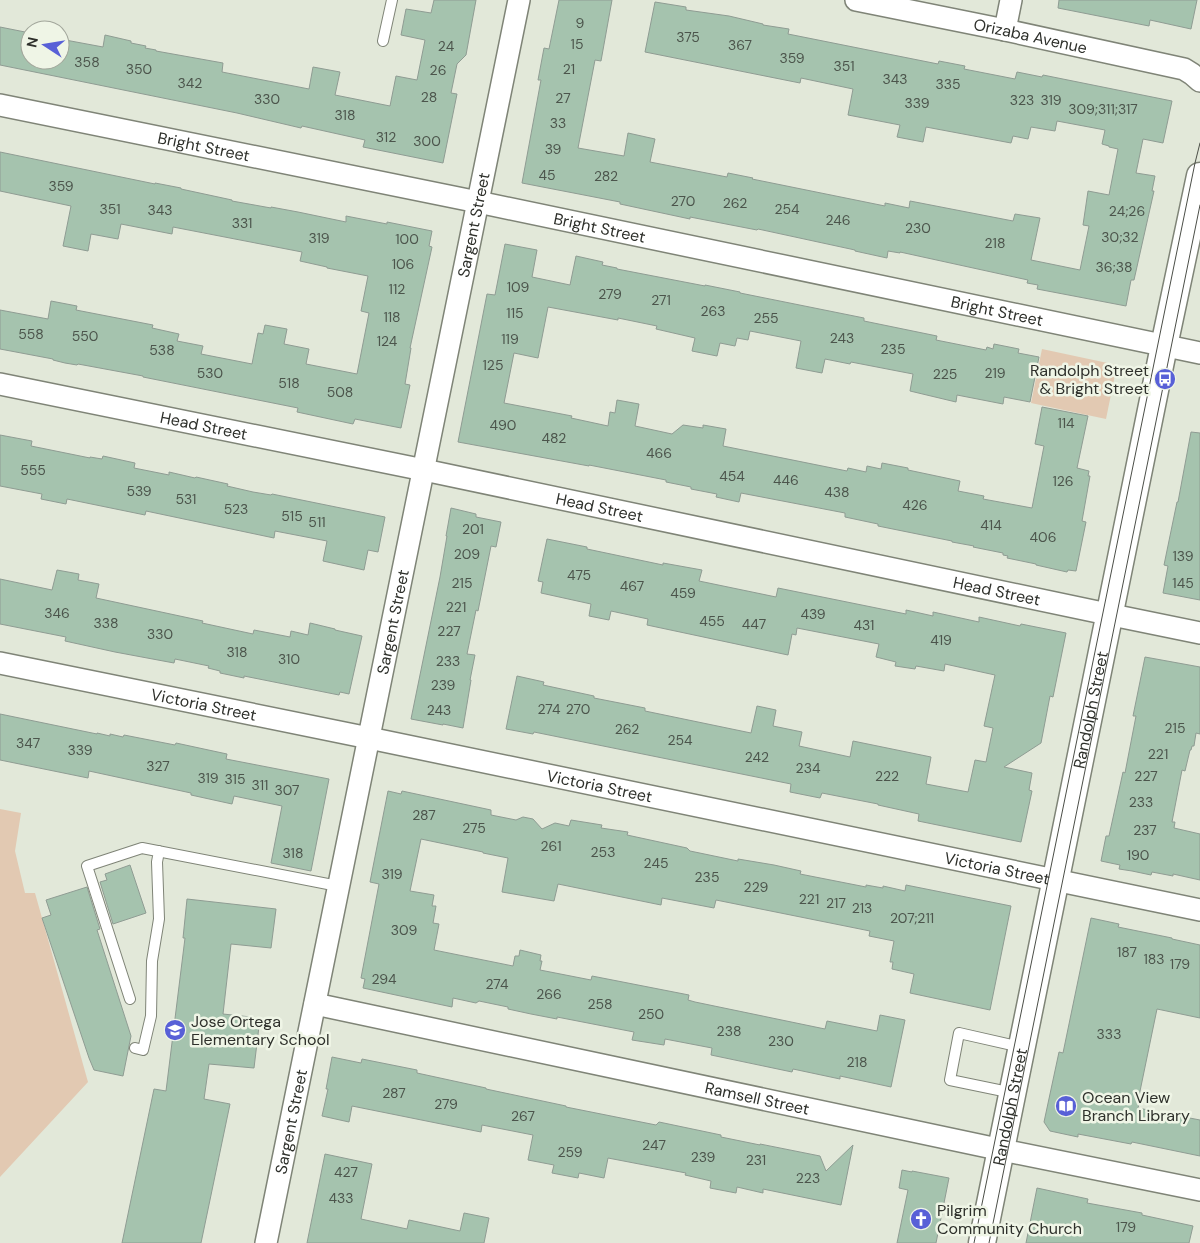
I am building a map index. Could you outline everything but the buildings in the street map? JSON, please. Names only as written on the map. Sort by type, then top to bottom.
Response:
[{"type":"street","name":"Sargent Street","points":[[266,1243],[520,0]]},
{"type":"street","name":"Orizaba Avenue","points":[[856,0],[1184,69],[1200,81]]},
{"type":"street","points":[[1005,30],[1011,0]]},
{"type":"street","name":"Bright Street","points":[[0,104],[1200,353]]},
{"type":"street","name":"Randolph Street","points":[[982,1243],[1200,176]]},
{"type":"street","name":"Head Street","points":[[0,384],[424,470],[1200,633]]},
{"type":"street","name":"Victoria Street","points":[[0,663],[1200,910]]},
{"type":"street","name":"Ramsell Street","points":[[315,1004],[1001,1150],[1200,1190]]},
{"type":"lane","points":[[383,41],[392,0]]},
{"type":"lane","points":[[130,999],[87,866],[142,848],[338,886]]},
{"type":"lane","points":[[135,1048],[143,1050],[151,1016],[152,961],[159,919],[157,862],[159,851]]},
{"type":"lane","points":[[1012,1093],[950,1080],[959,1033],[987,1038],[1022,1048]]},
{"type":"shaded area","points":[[1042,349],[1117,365],[1106,419],[1031,403]]},
{"type":"shaded area","points":[[0,809],[21,813],[15,851],[25,893],[35,893],[88,1082],[0,1177]]},
{"type":"tram line","points":[[974,1243],[1200,143]]},
{"type":"tram line","points":[[989,1243],[1200,205]]},
{"type":"place","name":"Randolph Street & Bright Street","points":[[1165,379]]},
{"type":"place","name":"Jose Ortega Elementary School","points":[[175,1030]]},
{"type":"place","name":"Ocean View Branch Library","points":[[1066,1106]]},
{"type":"place","name":"Pilgrim Community Church","points":[[921,1219]]}]
